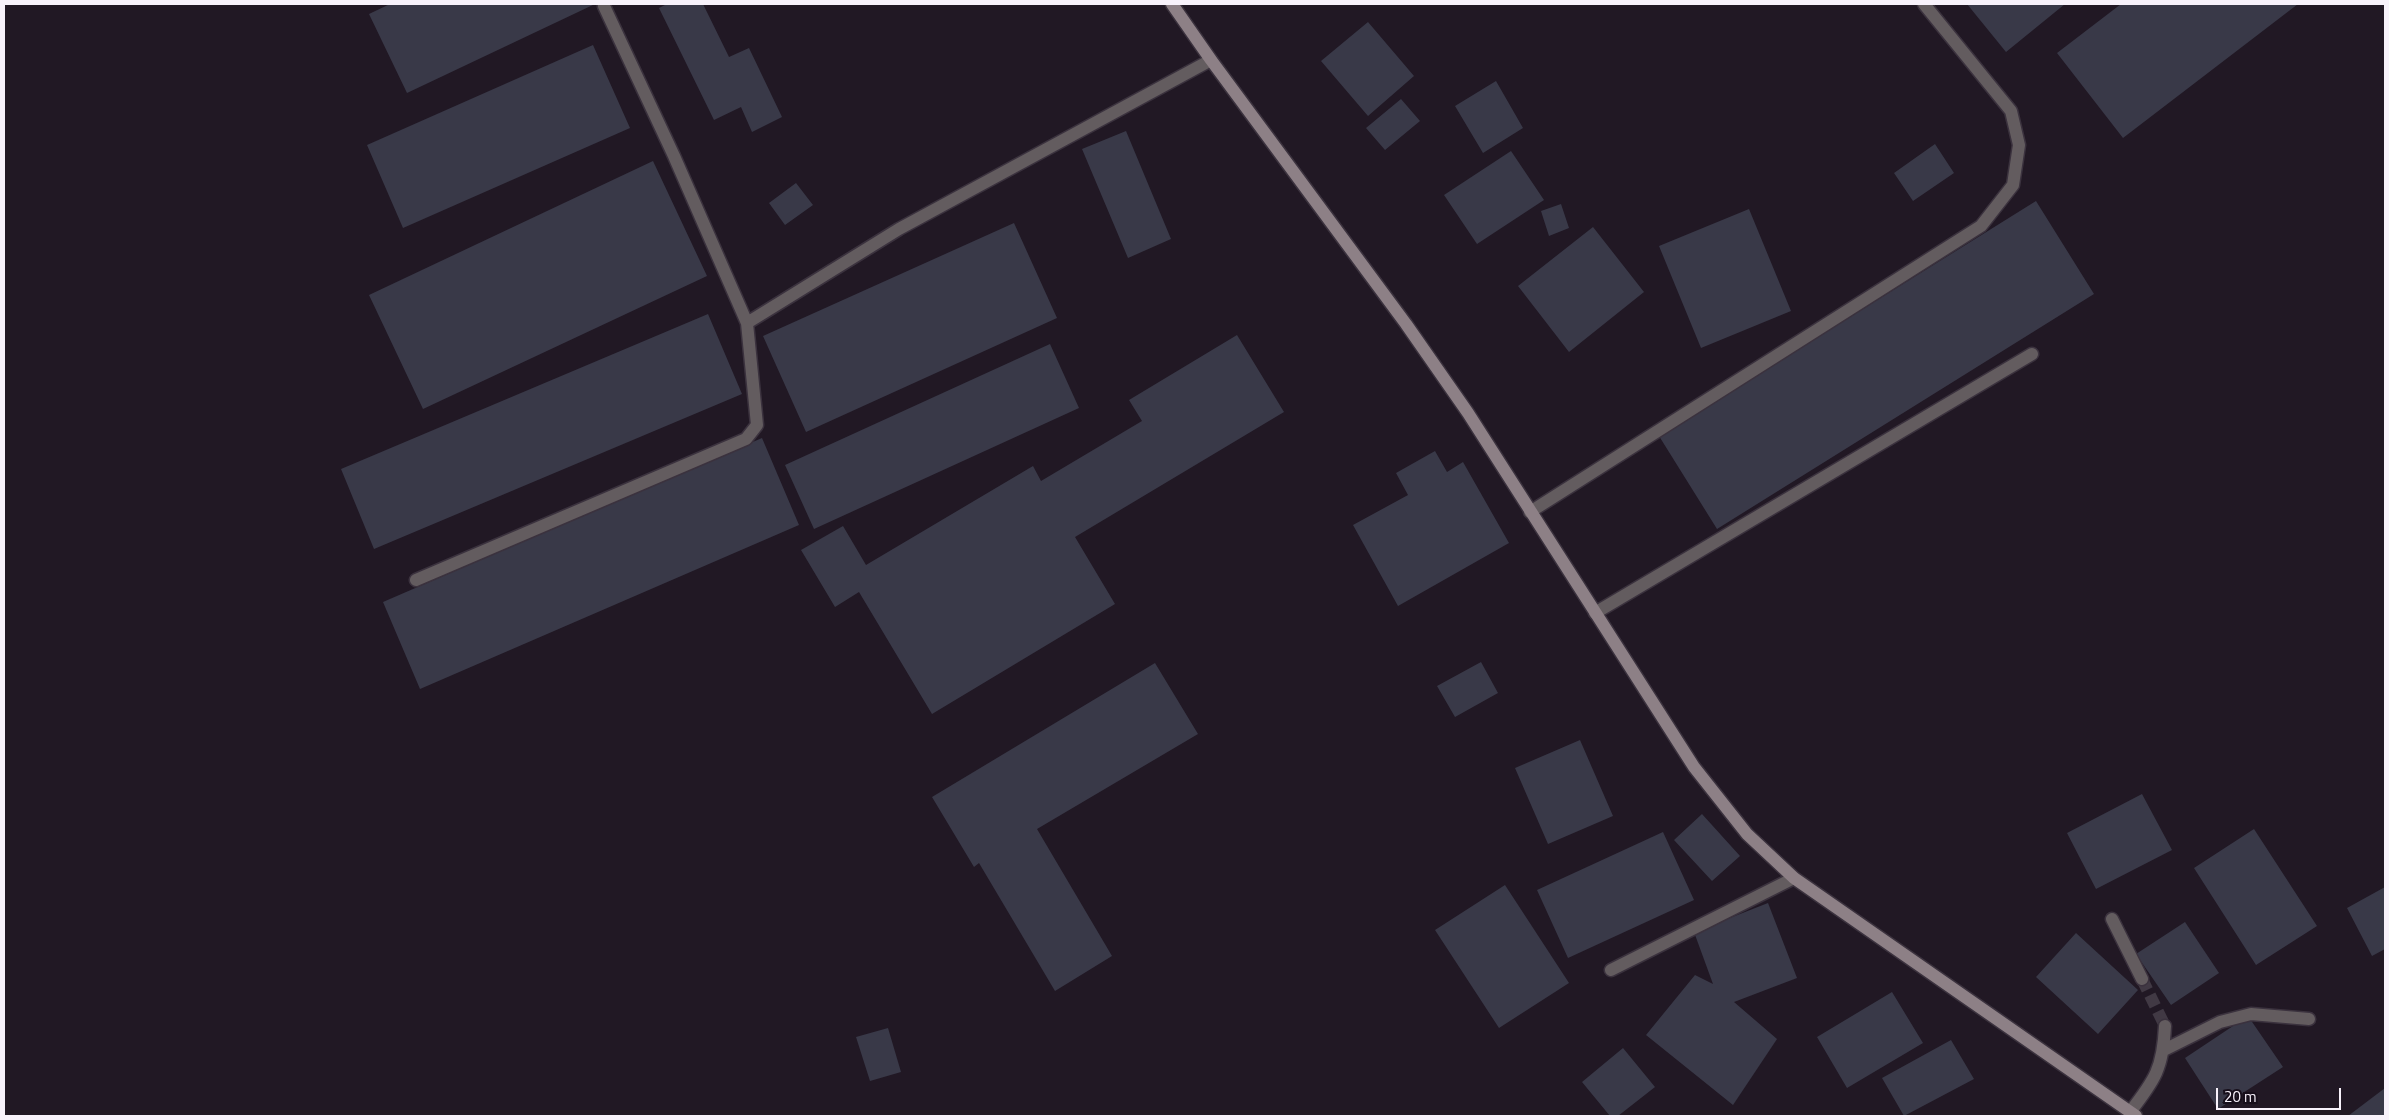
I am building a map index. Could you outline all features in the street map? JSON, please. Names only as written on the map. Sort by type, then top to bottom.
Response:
[{"type":"street","points":[[1172,4],[1211,60],[1412,332],[1468,413],[1694,767],[1747,834],[1794,878],[2133,1114],[2153,1083],[2164,1050],[2166,1026]]},
{"type":"street","points":[[1530,512],[1981,226],[2008,192],[2013,185],[2019,145],[2011,111],[1924,4]]},
{"type":"street","points":[[416,580],[746,439],[757,425],[747,323],[674,156],[604,6]]},
{"type":"street","points":[[747,323],[899,229],[1211,60]]},
{"type":"street","points":[[1595,613],[2032,354]]},
{"type":"street","points":[[1611,970],[1794,878]]},
{"type":"street","points":[[2112,919],[2142,979]]},
{"type":"street","points":[[2164,1050],[2220,1022],[2251,1014],[2309,1019]]},
{"type":"building","points":[[390,4],[595,4],[407,93],[369,14]]},
{"type":"building","points":[[667,4],[703,4],[729,57],[749,48],[782,117],[752,132],[741,107],[714,120],[659,8]]},
{"type":"building","points":[[1967,4],[2065,4],[2006,52]]},
{"type":"building","points":[[2121,4],[2298,4],[2123,138],[2057,53]]},
{"type":"building","points":[[1368,22],[1414,76],[1368,116],[1321,61]]},
{"type":"building","points":[[593,45],[630,128],[403,228],[367,145]]},
{"type":"building","points":[[1496,81],[1523,128],[1483,153],[1455,106]]},
{"type":"building","points":[[1401,99],[1420,121],[1385,150],[1366,128]]},
{"type":"building","points":[[1126,131],[1171,239],[1128,258],[1082,149]]},
{"type":"building","points":[[1935,144],[1954,173],[1913,201],[1894,173]]},
{"type":"building","points":[[1511,151],[1544,200],[1477,244],[1444,195]]},
{"type":"building","points":[[653,161],[707,276],[423,409],[369,295]]},
{"type":"building","points":[[796,183],[813,205],[785,225],[769,203]]},
{"type":"building","points":[[2036,201],[2094,294],[1717,529],[1659,436]]},
{"type":"building","points":[[1561,204],[1569,228],[1549,236],[1541,211]]},
{"type":"building","points":[[1749,209],[1791,311],[1701,348],[1659,246]]},
{"type":"building","points":[[1014,223],[1057,318],[806,432],[763,336]]},
{"type":"building","points":[[1593,227],[1644,292],[1569,352],[1518,286]]},
{"type":"building","points":[[708,314],[742,394],[374,549],[341,469]]},
{"type":"building","points":[[1237,335],[1284,412],[1075,537],[1115,604],[932,714],[859,592],[835,607],[801,550],[843,526],[866,565],[1033,466],[1041,481],[1142,421],[1129,400]]},
{"type":"building","points":[[1050,344],[1079,408],[814,529],[785,465]]},
{"type":"building","points":[[762,438],[799,525],[420,689],[383,602]]},
{"type":"building","points":[[1435,451],[1447,472],[1463,462],[1509,543],[1398,606],[1353,525],[1408,495],[1396,473]]},
{"type":"building","points":[[1481,662],[1498,693],[1455,717],[1437,686]]},
{"type":"building","points":[[1155,663],[1198,734],[1037,829],[1112,956],[1055,991],[979,863],[974,867],[932,797]]},
{"type":"building","points":[[1580,740],[1613,816],[1548,844],[1515,768]]},
{"type":"building","points":[[2142,794],[2172,850],[2096,889],[2067,833]]},
{"type":"building","points":[[1702,814],[1740,856],[1712,881],[1674,840]]},
{"type":"building","points":[[2254,829],[2317,926],[2256,965],[2194,868]]},
{"type":"building","points":[[1663,832],[1694,900],[1568,958],[1537,890]]},
{"type":"building","points":[[1505,885],[1569,983],[1499,1028],[1435,930]]},
{"type":"building","points":[[2385,887],[2385,949],[2372,956],[2347,908]]},
{"type":"building","points":[[1768,903],[1797,978],[1734,1002],[1777,1039],[1733,1105],[1646,1035],[1695,975],[1713,984],[1694,932]]},
{"type":"building","points":[[2185,922],[2219,973],[2171,1005],[2136,954]]},
{"type":"building","points":[[2076,933],[2138,990],[2098,1034],[2036,977]]},
{"type":"building","points":[[1892,992],[1923,1043],[1847,1088],[1817,1037]]},
{"type":"building","points":[[2248,1016],[2283,1067],[2218,1109],[2185,1058]]},
{"type":"building","points":[[888,1028],[901,1072],[870,1081],[856,1037]]},
{"type":"building","points":[[1951,1040],[1974,1079],[1904,1116],[1882,1078]]},
{"type":"building","points":[[1623,1048],[1655,1087],[1618,1116],[1610,1116],[1582,1082]]},
{"type":"building","points":[[2385,1088],[2385,1116],[2348,1116]]},
{"type":"tunnel","points":[[2142,979],[2165,1026]]}]
